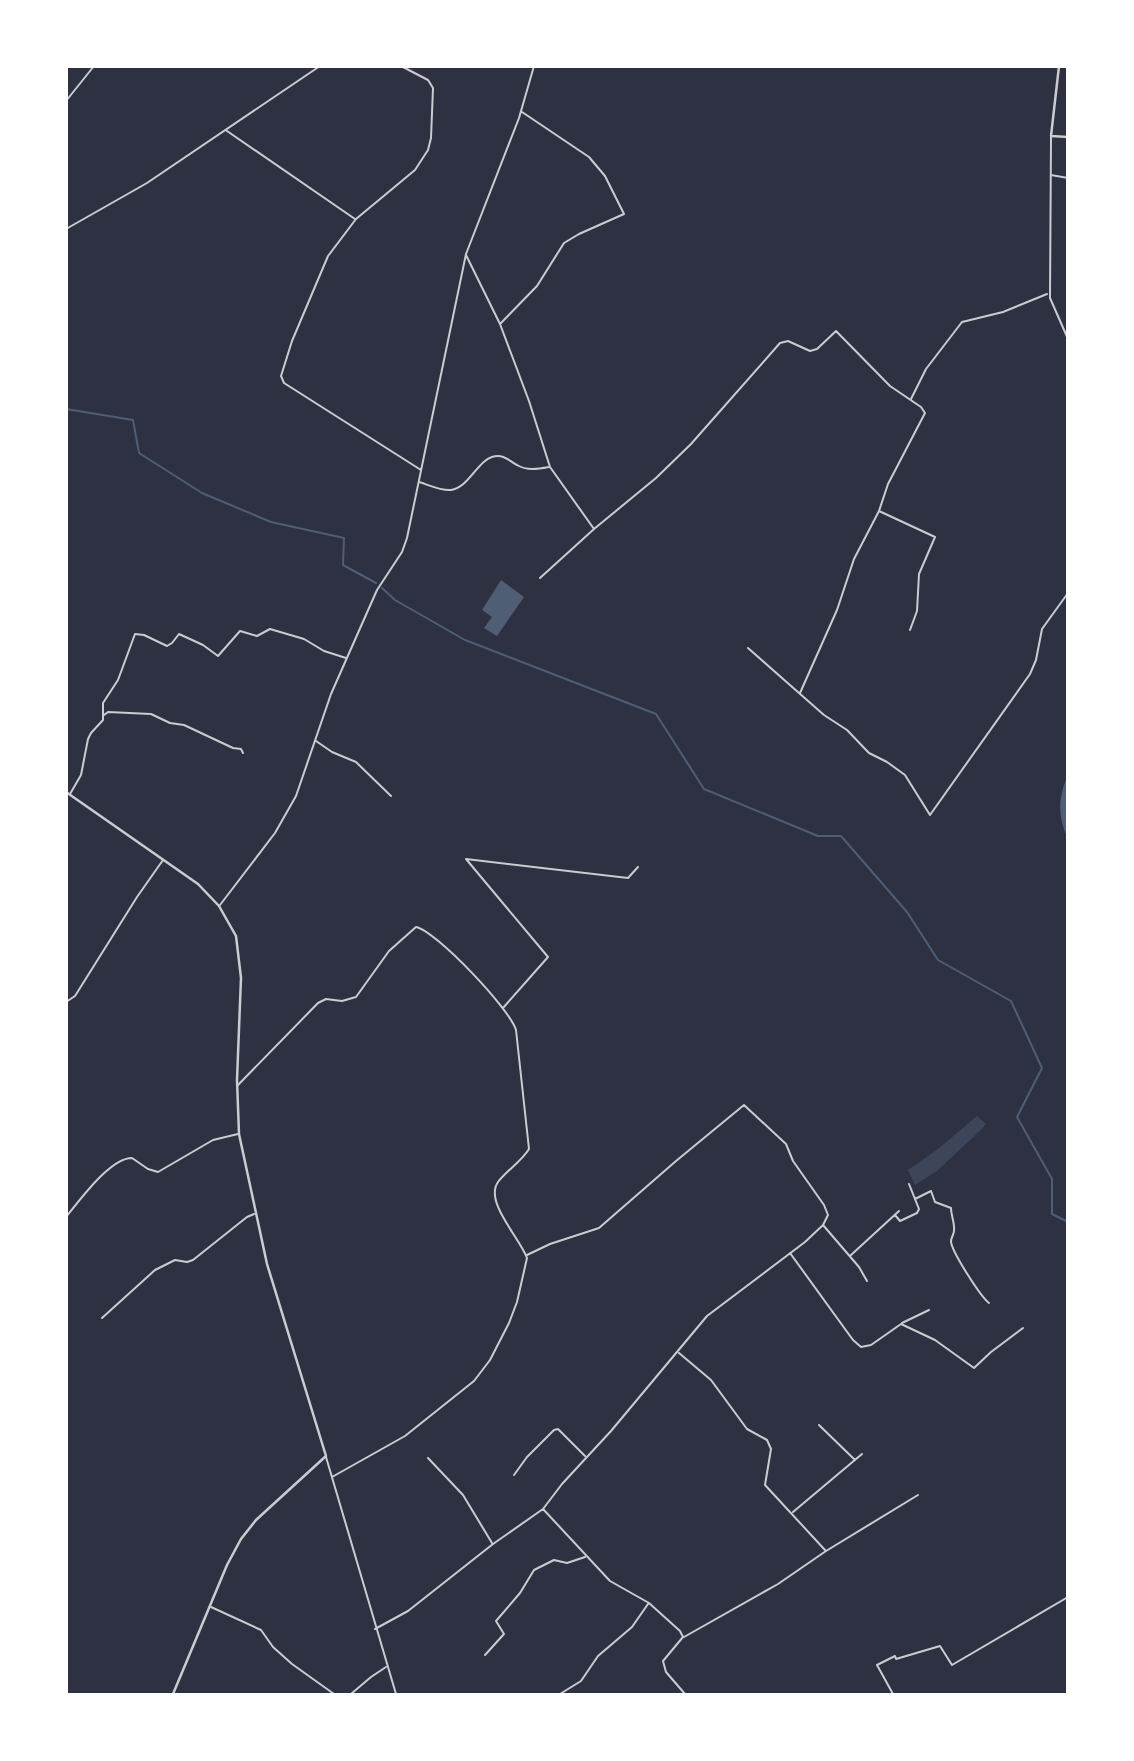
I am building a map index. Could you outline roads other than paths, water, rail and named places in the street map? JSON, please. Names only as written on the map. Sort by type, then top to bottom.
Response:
[{"type":"street","points":[[66,101],[94,66]]},
{"type":"street","points":[[66,229],[136,190],[320,66]]},
{"type":"street","points":[[401,66],[428,80],[433,88],[428,149],[415,170],[356,219],[321,268],[281,376],[282,380],[422,470]]},
{"type":"street","points":[[219,906],[284,818],[296,796],[331,694],[377,590],[402,552],[422,470],[466,254],[521,112],[534,66]]},
{"type":"street","points":[[1059,66],[1049,175],[1049,293],[1052,308],[1068,339]]},
{"type":"street","points":[[500,324],[537,286],[564,243],[579,233],[624,214],[605,176],[589,157],[521,112]]},
{"type":"street","points":[[226,131],[356,219]]},
{"type":"street","points":[[1051,136],[1067,136]]},
{"type":"street","points":[[1049,175],[1068,178]]},
{"type":"street","points":[[466,254],[500,324],[550,467],[594,529]]},
{"type":"street","points":[[911,400],[926,369],[962,322],[968,318],[1003,312],[1049,293]]},
{"type":"street","points":[[540,578],[656,478],[691,444],[784,341],[810,351],[817,349],[836,331],[890,386],[924,410],[924,417],[897,464],[854,559],[837,610],[800,692]]},
{"type":"street","points":[[419,482],[454,490],[496,456],[502,456],[529,469],[550,467]]},
{"type":"street","points":[[878,511],[934,537],[919,574],[917,611],[909,629]]},
{"type":"street","points":[[748,648],[824,715],[847,730],[869,753],[905,775],[930,815],[1030,674],[1036,660],[1042,629],[1068,593]]},
{"type":"street","points":[[347,658],[324,651],[304,639],[270,629],[257,636],[240,631],[218,656],[203,645],[179,634],[167,646],[144,635],[135,635],[118,680],[103,703],[103,720],[88,739],[81,775],[68,793],[198,884],[230,922],[240,951],[237,1086],[239,1134],[255,1214],[275,1290],[396,1695]]},
{"type":"street","points":[[103,716],[108,712],[152,714],[170,723],[184,724],[233,748],[241,749],[243,753]]},
{"type":"street","points":[[315,740],[332,752],[356,762],[391,796]]},
{"type":"street","points":[[503,1008],[548,957],[466,859],[628,878],[638,867]]},
{"type":"street","points":[[66,1002],[75,996],[163,860]]},
{"type":"street","points":[[237,1086],[317,1003],[326,999],[342,1001],[356,997],[389,951],[416,927],[424,929],[454,955],[503,1008],[516,1030],[529,1149],[495,1189],[497,1206],[526,1256],[527,1267],[509,1323],[490,1360],[474,1381],[405,1436],[332,1477]]},
{"type":"street","points":[[375,1629],[408,1611],[542,1509],[713,1311],[823,1225],[828,1215],[786,1144],[744,1105],[600,1228],[550,1244],[526,1256]]},
{"type":"street","points":[[66,1217],[98,1179],[124,1159],[132,1158],[158,1172],[214,1140],[239,1134]]},
{"type":"street","points":[[895,1215],[900,1221],[917,1213],[919,1209],[909,1184]]},
{"type":"street","points":[[915,1199],[931,1191],[935,1202],[951,1208],[953,1249],[978,1294],[989,1303]]},
{"type":"street","points":[[850,1257],[899,1211]]},
{"type":"street","points":[[102,1318],[155,1270],[175,1260],[193,1260],[247,1217],[255,1214]]},
{"type":"street","points":[[823,1225],[867,1281]]},
{"type":"street","points":[[790,1252],[861,1348],[871,1345],[901,1324],[929,1310]]},
{"type":"street","points":[[901,1324],[934,1340],[974,1368],[1023,1328]]},
{"type":"street","points":[[678,1352],[711,1380],[747,1429],[767,1440],[771,1449],[765,1485],[826,1551]]},
{"type":"street","points":[[819,1425],[855,1460]]},
{"type":"street","points":[[514,1475],[527,1457],[554,1430],[558,1429],[586,1456]]},
{"type":"street","points":[[792,1513],[862,1454]]},
{"type":"street","points":[[173,1695],[227,1565],[247,1530],[326,1456]]},
{"type":"street","points":[[428,1458],[463,1495],[493,1544]]},
{"type":"street","points":[[685,1695],[666,1671],[663,1661],[683,1637],[778,1584],[918,1495]]},
{"type":"street","points":[[542,1509],[610,1581],[649,1603],[680,1631],[683,1637]]},
{"type":"street","points":[[485,1655],[504,1634],[496,1621],[520,1593],[534,1570],[554,1560],[567,1563],[586,1557]]},
{"type":"street","points":[[892,1695],[877,1665],[895,1656],[896,1659],[940,1646],[952,1665],[1068,1597]]},
{"type":"street","points":[[560,1695],[581,1681],[598,1656],[632,1627],[649,1603]]},
{"type":"street","points":[[210,1607],[257,1627],[292,1664],[334,1695]]},
{"type":"street","points":[[351,1695],[387,1667]]},
{"type":"waterway","points":[[66,409],[133,420],[139,453],[202,493],[271,522],[344,538],[343,565],[376,583]]},
{"type":"waterway","points":[[382,588],[395,600],[465,640],[656,714],[704,789],[818,836],[841,836],[907,912],[938,960],[1011,1001],[1042,1068],[1017,1117],[1052,1179],[1052,1214],[1068,1222]]}]
